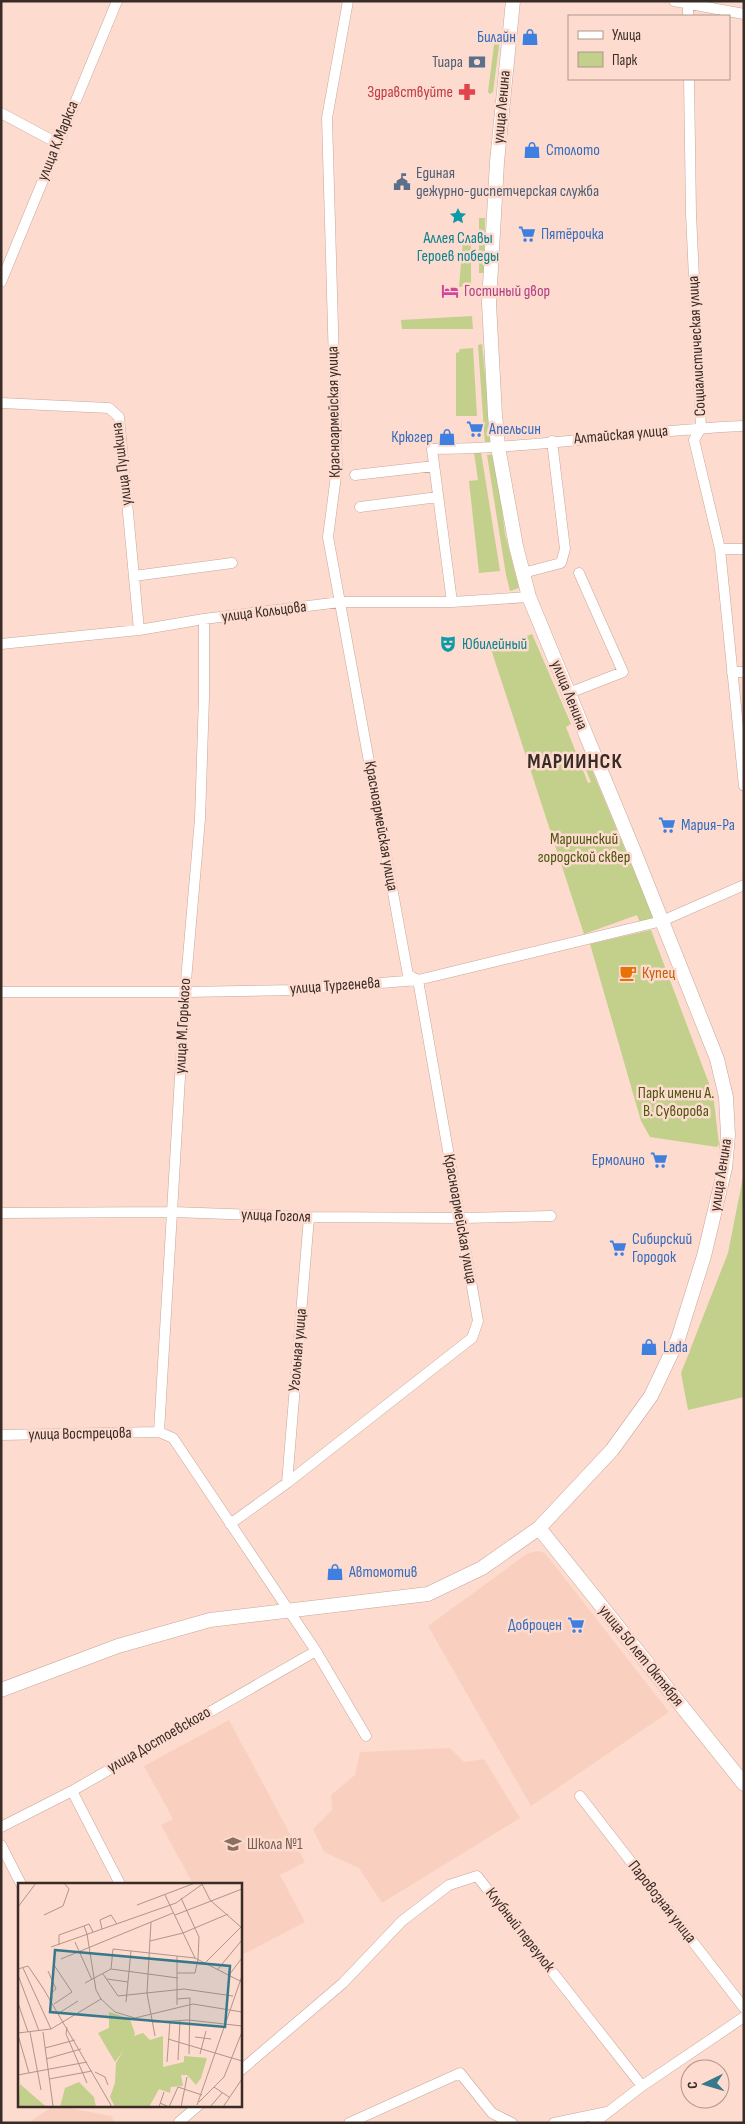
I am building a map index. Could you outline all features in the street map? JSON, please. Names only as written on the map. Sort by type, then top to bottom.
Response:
[{"type":"main road","name":"улица Ленина","points":[[1,1690],[118,1646],[210,1620],[428,1594],[482,1568],[539,1528],[612,1450],[651,1396],[678,1339],[684,1321],[714,1222],[725,1168],[728,1135],[726,1097],[717,1059],[529,597],[516,546],[498,447],[494,415],[489,304],[497,162],[513,1]]},
{"type":"main road","name":"улица 50 лет Октября","points":[[539,1528],[744,1784]]},
{"type":"street","name":"Красноармейская улица","points":[[230,1524],[287,1483],[472,1338],[478,1321],[418,980],[408,975],[328,537],[337,468],[326,118],[348,1]]},
{"type":"street","points":[[674,1],[688,2],[744,14]]},
{"type":"street","points":[[688,2],[688,15]]},
{"type":"street","name":"улица К.Маркса","points":[[1,282],[113,3]]},
{"type":"street","name":"Социалистическая улица","points":[[689,80],[691,214],[701,428],[694,440],[720,549],[744,786]]},
{"type":"street","points":[[1,113],[57,143]]},
{"type":"street","name":"улица Пушкина","points":[[1,404],[109,408],[119,417],[139,630]]},
{"type":"street","name":"Алтайская улица","points":[[434,466],[432,449],[498,447],[701,428],[744,426]]},
{"type":"street","points":[[523,573],[561,564],[565,549],[552,441]]},
{"type":"street","points":[[356,475],[434,466],[452,602]]},
{"type":"street","points":[[360,507],[438,498]]},
{"type":"street","points":[[720,549],[744,549]]},
{"type":"street","points":[[134,576],[232,563]]},
{"type":"street","points":[[569,693],[622,672],[579,573]]},
{"type":"street","name":"улица Кольцова","points":[[1,644],[139,630],[204,619],[340,602],[452,602],[529,597]]},
{"type":"street","name":"улица М.Горького","points":[[158,1432],[185,992],[200,819],[204,697],[204,619]]},
{"type":"street","points":[[732,672],[744,672]]},
{"type":"street","name":"улица Тургенева","points":[[1,992],[294,990],[418,980],[662,921],[744,885]]},
{"type":"street","name":"улица Гоголя","points":[[1,1213],[173,1212],[309,1217],[460,1218],[551,1216]]},
{"type":"street","name":"Угольная улица","points":[[287,1483],[309,1217]]},
{"type":"street","points":[[158,1432],[172,1438],[316,1651],[366,1736]]},
{"type":"street","name":"улица Вострецова","points":[[1,1435],[158,1432]]},
{"type":"street","name":"улица Достоевского","points":[[1,1827],[72,1791],[316,1651]]},
{"type":"street","points":[[72,1791],[119,1883]]},
{"type":"street","name":"Паровозная улица","points":[[580,1796],[744,2008]]},
{"type":"street","points":[[1,1845],[20,1883]]},
{"type":"street","name":"Клубный переулок","points":[[241,2070],[343,1984],[402,1921],[449,1885],[477,1876],[642,2086]]},
{"type":"street","points":[[594,2123],[642,2086],[744,2017]]},
{"type":"street","points":[[349,2123],[460,2073],[492,2113],[512,2123]]},
{"type":"street","points":[[179,2122],[198,2106]]},
{"type":"street","points":[[554,2123],[608,2112]]},
{"type":"shaded area","points":[[537,1551],[545,1553],[669,1712],[531,1806],[428,1626],[528,1553]]},
{"type":"shaded area","name":"Школа №1","points":[[229,1720],[305,1862],[280,1875],[305,1922],[241,1955],[241,1883],[192,1883],[161,1825],[173,1819],[144,1766]]},
{"type":"shaded area","points":[[450,1748],[464,1762],[484,1759],[520,1818],[382,1903],[359,1868],[324,1852],[313,1829],[332,1810],[331,1795],[355,1775],[360,1752]]},
{"type":"shaded area","points":[[54,2106],[60,2106],[111,2116],[115,2123],[28,2123]]},
{"type":"green space","points":[[495,37],[500,38],[493,92],[490,94],[488,92]]},
{"type":"green space","points":[[479,218],[485,218],[484,273],[479,273]]},
{"type":"green space","points":[[463,240],[471,241],[471,284],[459,287]]},
{"type":"green space","points":[[472,316],[473,329],[402,329],[401,320]]},
{"type":"green space","points":[[482,344],[492,443],[485,445],[478,345]]},
{"type":"green space","points":[[473,348],[477,416],[456,416],[456,353],[460,349]]},
{"type":"green space","points":[[474,452],[481,452],[500,571],[479,573],[469,481],[478,480]]},
{"type":"green space","points":[[495,454],[505,534],[519,588],[510,591],[487,455]]},
{"type":"green space","name":"Мариинский городской сквер","points":[[532,634],[571,724],[566,727],[588,783],[591,782],[582,760],[587,758],[654,919],[640,923],[637,915],[584,934],[491,649]]},
{"type":"green space","name":"Парк имени А. В. Суворова","points":[[651,930],[713,1094],[719,1144],[717,1147],[650,1137],[641,1121],[590,944]]},
{"type":"green space","points":[[744,1172],[744,1397],[688,1410],[681,1373],[728,1253]]},
{"type":"place","name":"Билайн","points":[[530,37]]},
{"type":"place","name":"Тиара","points":[[477,62]]},
{"type":"place","name":"Здравствуйте","points":[[467,92]]},
{"type":"place","name":"Столото","points":[[532,150]]},
{"type":"place","name":"Единая дежурно-диспетчерская служба","points":[[402,182]]},
{"type":"place","name":"Аллея Славы Героев победы","points":[[458,216]]},
{"type":"place","name":"Пятёрочка","points":[[527,234]]},
{"type":"place","name":"Гостиный двор","points":[[450,291]]},
{"type":"place","name":"Апельсин","points":[[475,429]]},
{"type":"place","name":"Крюгер","points":[[447,437]]},
{"type":"place","name":"Юбилейный","points":[[448,644]]},
{"type":"place","name":"Мария-Ра","points":[[667,825]]},
{"type":"place","name":"Купец","points":[[628,973]]},
{"type":"place","name":"Ермолино","points":[[659,1160]]},
{"type":"place","name":"Сибирский Городок","points":[[618,1248]]},
{"type":"place","name":"Lada","points":[[649,1347]]},
{"type":"place","name":"Автомотив","points":[[335,1572]]},
{"type":"place","name":"Доброцен","points":[[576,1625]]},
{"type":"place","name":"Школа №1","points":[[233,1844]]},
{"type":"district","name":"МАРИИНСК","points":[[575,761]]}]
